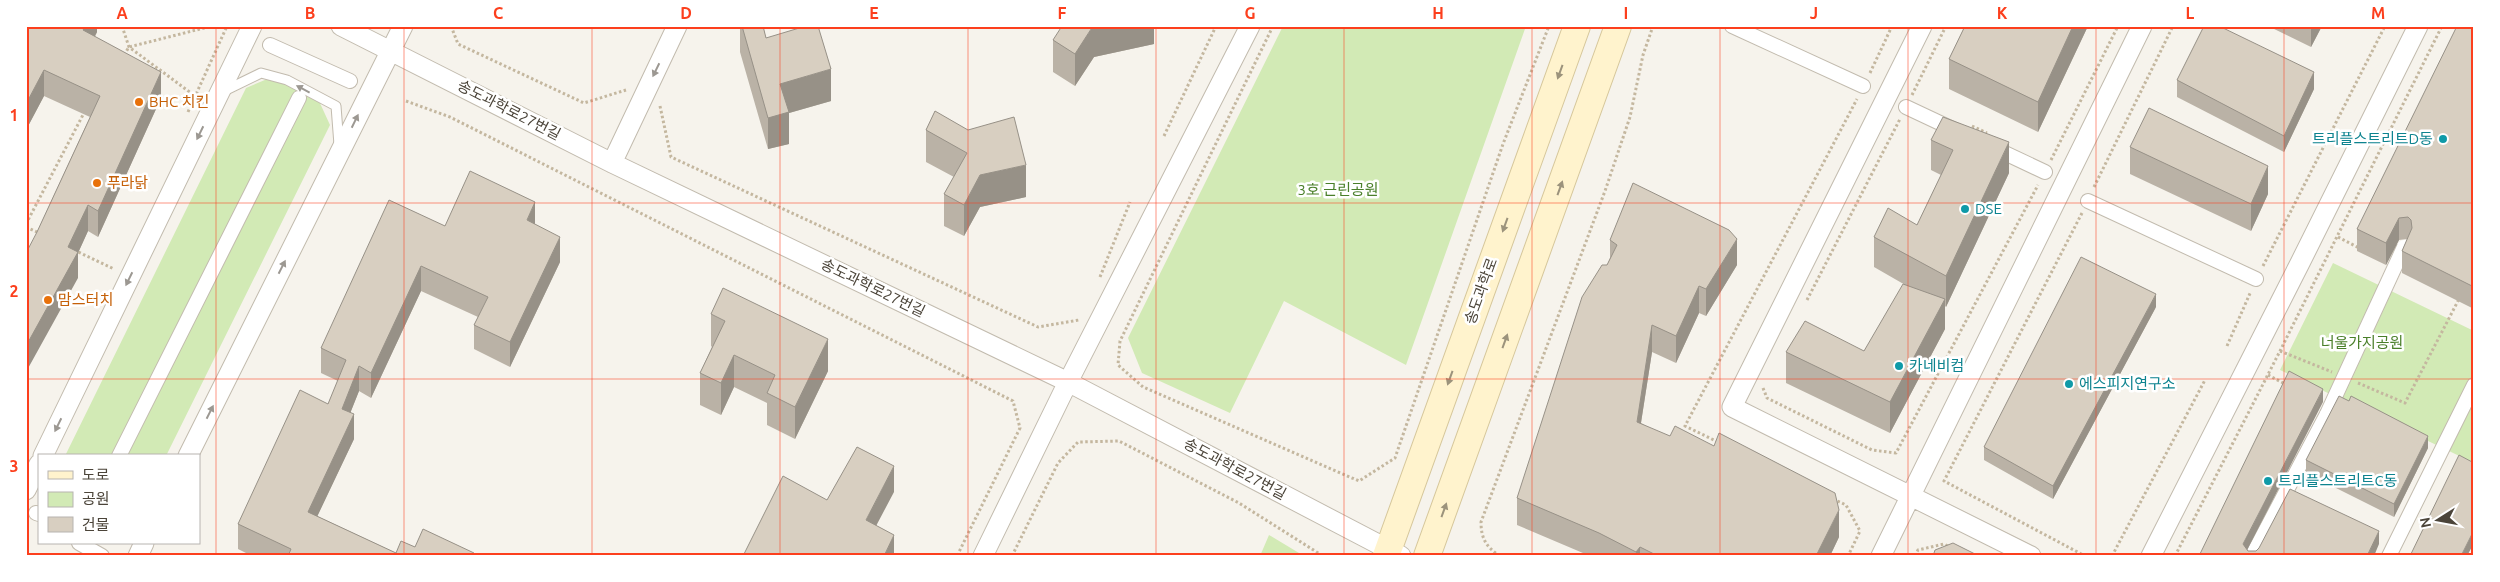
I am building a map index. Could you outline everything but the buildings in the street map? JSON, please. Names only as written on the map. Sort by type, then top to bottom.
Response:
[{"type":"main road","name":"송도과학로","points":[[1392,554],[1577,26]]},
{"type":"main road","points":[[1427,556],[1618,26]]},
{"type":"street","points":[[44,454],[252,26]]},
{"type":"street","name":"송도과학로27번길","points":[[341,26],[612,162],[1068,382],[1392,554]]},
{"type":"street","points":[[189,454],[403,26]]},
{"type":"street","points":[[612,162],[677,26]]},
{"type":"street","points":[[983,556],[1068,382],[1250,26]]},
{"type":"street","points":[[1732,26],[1863,86]]},
{"type":"street","points":[[1922,26],[1732,408],[1910,494],[2031,556]]},
{"type":"street","points":[[1881,556],[2142,26]]},
{"type":"street","points":[[2151,556],[2418,26]]},
{"type":"street","points":[[270,45],[350,81]]},
{"type":"street","points":[[121,454],[299,98]]},
{"type":"street","points":[[1912,104],[1968,132],[2045,164]]},
{"type":"street","points":[[2085,207],[2256,278]]},
{"type":"street","points":[[2252,556],[2327,414],[2404,247]]},
{"type":"street","points":[[2389,556],[2474,385]]},
{"type":"street","points":[[26,490],[38,466]]},
{"type":"street","points":[[81,544],[102,556]]},
{"type":"street","points":[[138,556],[144,544]]},
{"type":"lane","points":[[219,94],[261,72],[287,80],[336,106],[340,153]]},
{"type":"path","points":[[122,26],[129,47],[195,96]]},
{"type":"path","points":[[119,62],[129,47],[212,26]]},
{"type":"path","points":[[451,26],[458,44],[584,103],[625,92]]},
{"type":"path","points":[[1164,136],[1216,26]]},
{"type":"path","points":[[1273,26],[1120,341],[1118,365],[1143,387],[1359,481],[1394,458],[1504,144],[1549,26]]},
{"type":"path","points":[[1500,556],[1489,549],[1485,542],[1481,534],[1481,522],[1605,191],[1630,117],[1643,56],[1654,26]]},
{"type":"path","points":[[1863,86],[1892,26]]},
{"type":"path","points":[[1807,301],[1912,104],[1910,98],[1946,26]]},
{"type":"path","points":[[1766,381],[1762,390],[1767,398],[1872,450],[1896,453],[2118,26]]},
{"type":"path","points":[[2085,556],[1944,481],[2085,207],[2173,26]]},
{"type":"path","points":[[2256,278],[2385,26]]},
{"type":"path","points":[[2175,556],[2338,237],[2442,26]]},
{"type":"path","points":[[662,100],[659,109],[671,157],[1038,327],[1083,319]]},
{"type":"path","points":[[406,101],[450,117],[1013,401],[1020,428],[957,556]]},
{"type":"path","points":[[44,236],[26,226],[77,122],[88,107]]},
{"type":"path","points":[[1968,132],[1989,134]]},
{"type":"path","points":[[1097,283],[1130,202]]},
{"type":"path","points":[[2085,207],[2090,217]]},
{"type":"path","points":[[2338,237],[2369,253]]},
{"type":"path","points":[[70,248],[114,269]]},
{"type":"path","points":[[2227,346],[2252,290],[2243,286]]},
{"type":"path","points":[[2384,394],[2406,404],[2461,294]]},
{"type":"path","points":[[2280,351],[2333,372]]},
{"type":"path","points":[[2268,375],[2293,388]]},
{"type":"path","points":[[2112,556],[2205,380]]},
{"type":"path","points":[[1012,556],[1058,462],[1078,442],[1119,441],[1239,503],[1323,556]]},
{"type":"path","points":[[1915,556],[1918,550],[1944,544],[1952,548]]},
{"type":"green space","name":"3호 근린공원","points":[[1283,26],[1526,26],[1406,365],[1284,301],[1230,413],[1142,373],[1128,338]]},
{"type":"green space","points":[[272,77],[319,101],[330,125],[167,454],[66,454],[246,88]]},
{"type":"green space","name":"너울가지공원","points":[[2333,263],[2474,331],[2474,463],[2280,370]]},
{"type":"green space","points":[[1269,535],[1304,556],[1260,556]]},
{"type":"place","name":"BHC 치킨","points":[[139,102]]},
{"type":"place","name":"트리플스트리트D동","points":[[2443,139]]},
{"type":"place","name":"푸라닭","points":[[97,183]]},
{"type":"place","name":"DSE","points":[[1965,209]]},
{"type":"place","name":"맘스터치","points":[[48,300]]},
{"type":"place","name":"카네비컴","points":[[1899,366]]},
{"type":"place","name":"에스피지연구소","points":[[2069,384]]},
{"type":"place","name":"트리플스트리트C동","points":[[2268,481]]}]
